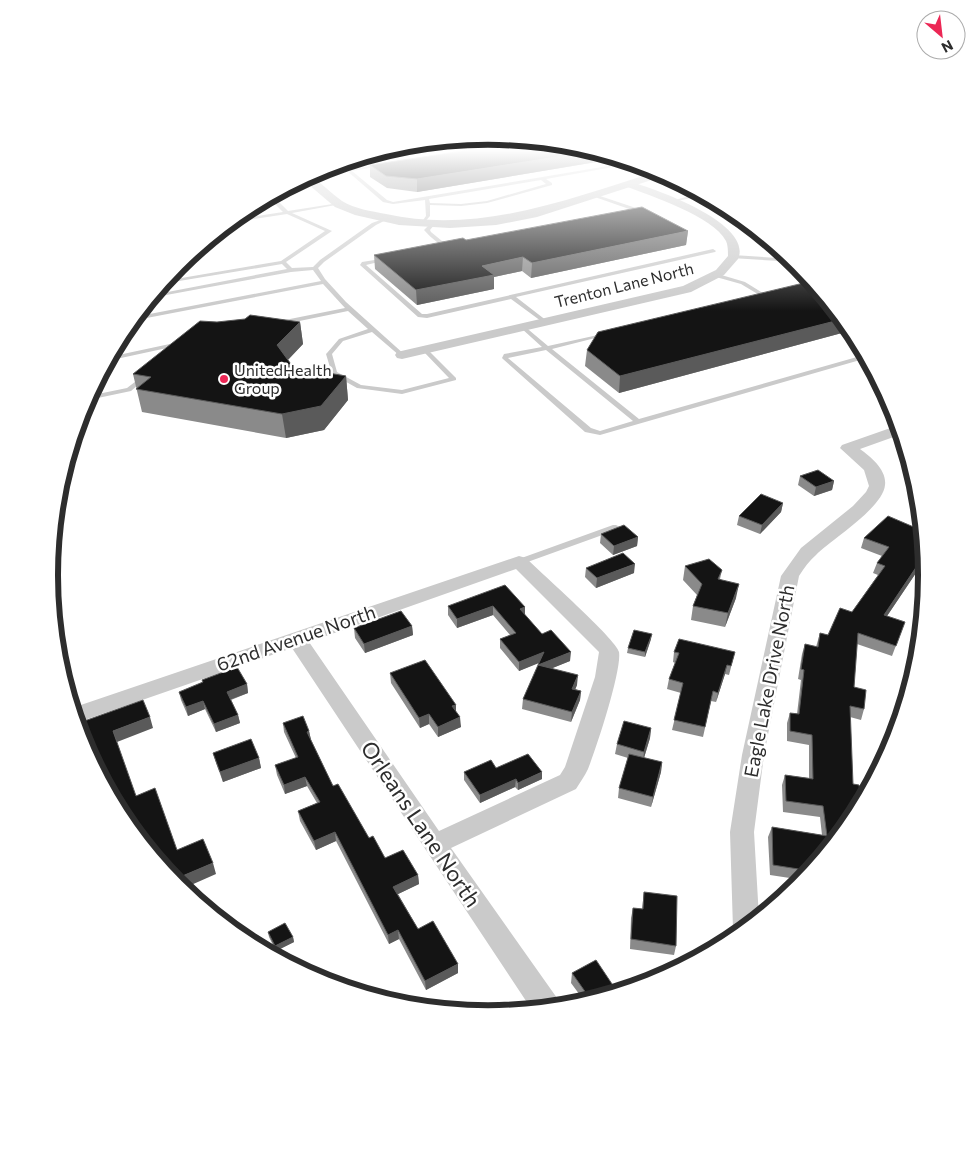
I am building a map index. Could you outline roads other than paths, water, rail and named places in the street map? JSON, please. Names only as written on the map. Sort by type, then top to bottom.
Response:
[{"type":"street","points":[[339,204],[359,212],[386,219],[428,224],[471,224],[516,218],[565,204]]},
{"type":"street","points":[[679,204],[721,226],[734,244],[733,257]]},
{"type":"street","name":"Trenton Lane North","points":[[402,355],[687,289],[718,276],[729,265],[733,257]]},
{"type":"street","name":"Eagle Lake Drive North","points":[[746,920],[742,832],[753,755],[790,576],[798,561],[871,501],[877,486],[874,474],[869,464],[848,448],[894,432]]},
{"type":"street","points":[[434,844],[568,782],[576,769],[606,677],[609,651],[575,615],[519,562]]},
{"type":"street","name":"62nd Avenue North","points":[[80,714],[519,562]]},
{"type":"street","name":"Orleans Lane North","points":[[296,638],[542,1002]]},
{"type":"lane","points":[[174,281],[283,262],[329,231],[286,212],[278,204]]},
{"type":"lane","points":[[246,219],[339,204]]},
{"type":"lane","points":[[427,204],[427,230],[446,246]]},
{"type":"lane","points":[[450,204],[473,204]]},
{"type":"lane","points":[[618,217],[634,213],[634,209],[619,204]]},
{"type":"lane","points":[[161,295],[291,270],[315,268],[374,224],[386,219]]},
{"type":"lane","points":[[437,248],[446,246],[459,247]]},
{"type":"lane","points":[[391,257],[364,263],[363,265],[420,316],[713,251]]},
{"type":"lane","points":[[733,257],[781,260]]},
{"type":"lane","points":[[283,262],[291,270]]},
{"type":"lane","points":[[315,268],[324,282],[373,330],[402,355]]},
{"type":"lane","points":[[718,276],[743,284],[763,295]]},
{"type":"lane","points":[[143,317],[324,282]]},
{"type":"lane","points":[[754,297],[772,293]]},
{"type":"lane","points":[[512,297],[545,322]]},
{"type":"lane","points":[[274,324],[351,309]]},
{"type":"lane","points":[[522,327],[638,422]]},
{"type":"lane","points":[[373,330],[341,340],[329,354],[334,373],[359,388],[402,392],[454,379],[425,350]]},
{"type":"lane","points":[[613,332],[505,357],[588,430],[600,433],[860,358]]},
{"type":"lane","points":[[116,358],[185,343],[171,354]]},
{"type":"lane","points":[[97,396],[129,390],[150,372]]},
{"type":"lane","points":[[519,562],[616,527]]},
{"type":"place","name":"UnitedHealth Group","points":[[224,379]]}]
